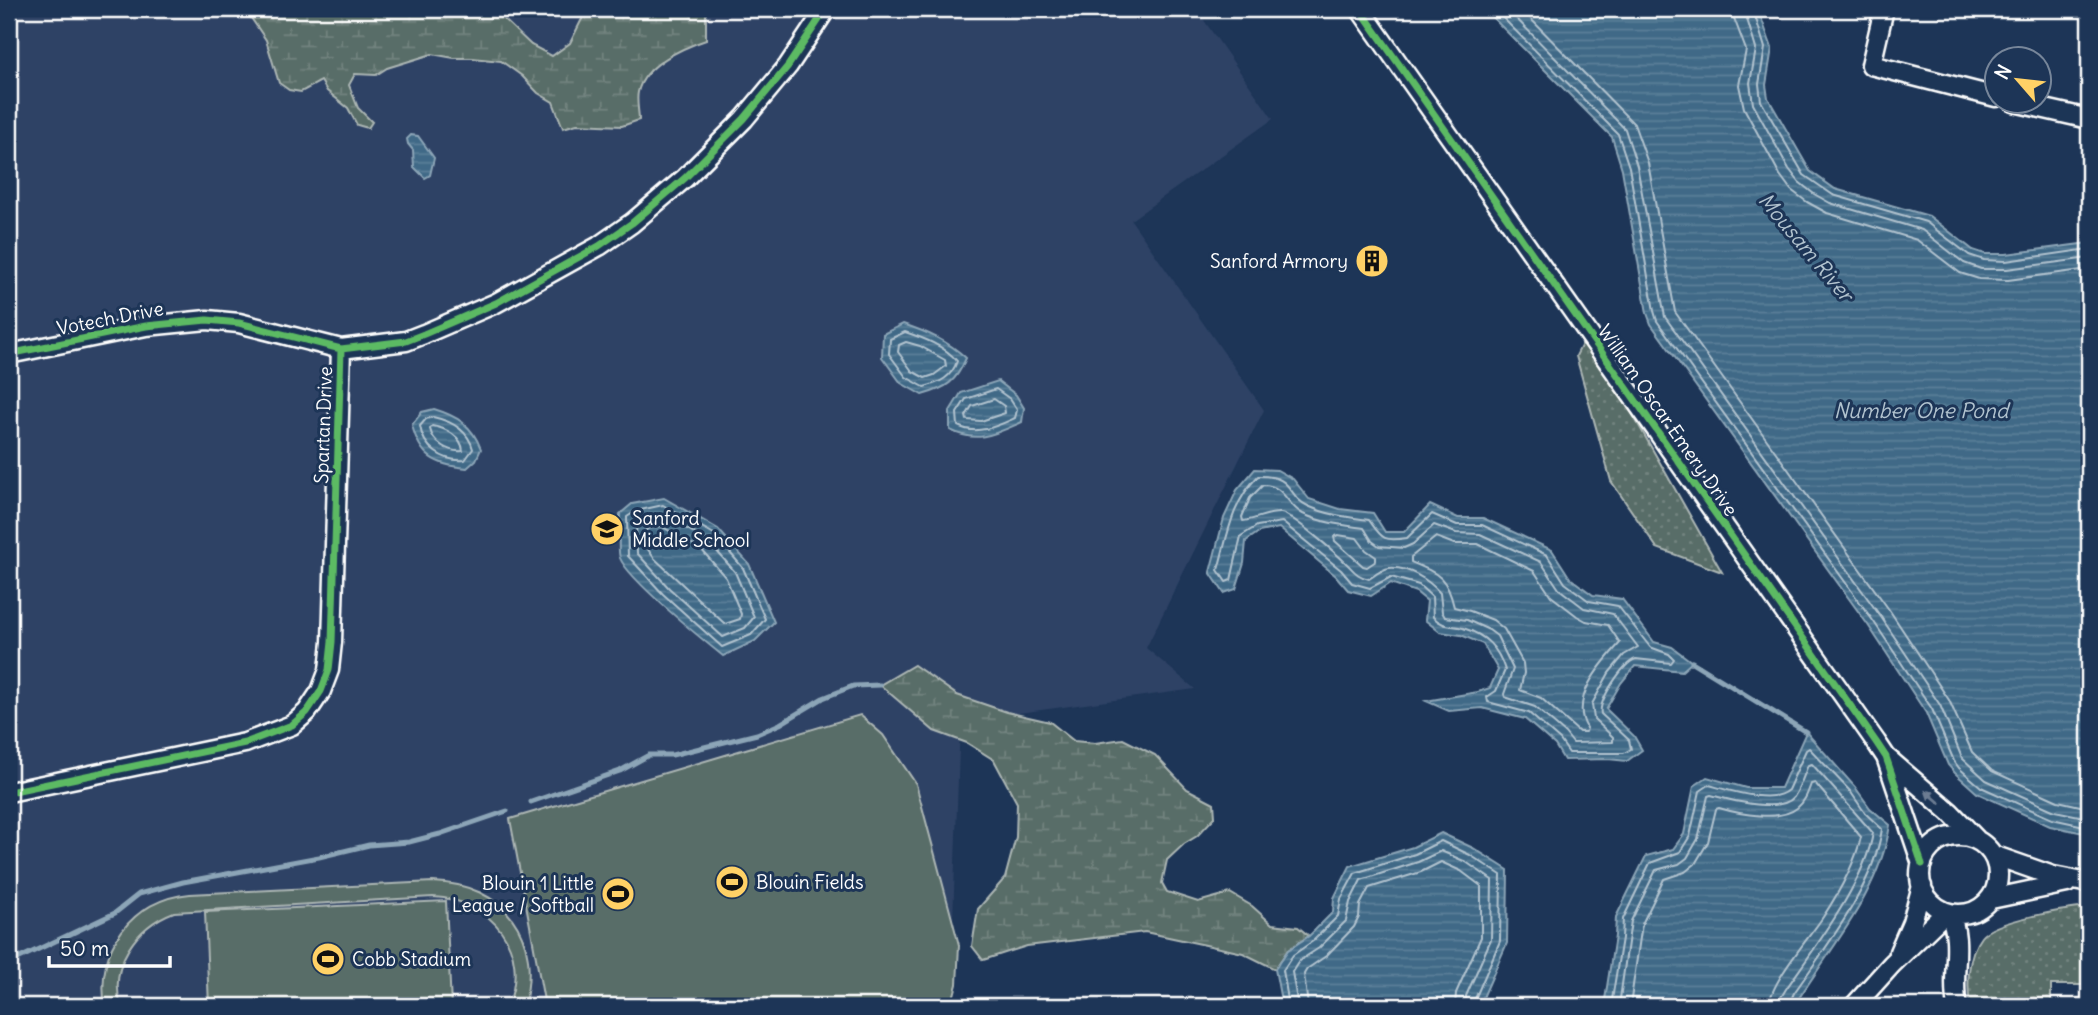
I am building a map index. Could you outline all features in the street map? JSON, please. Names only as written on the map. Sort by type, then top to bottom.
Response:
[{"type":"street","name":"Spartan Drive","points":[[9,792],[245,743],[292,725],[307,712],[321,691],[329,670],[332,642],[341,349],[406,341],[496,303],[599,246],[632,223],[685,178],[744,119],[788,66],[825,9]]},
{"type":"street","name":"William Oscar Emery Drive","points":[[1360,9],[1886,757],[1950,812],[1977,840]]},
{"type":"street","points":[[1884,9],[1871,65],[1982,93]]},
{"type":"street","points":[[2052,111],[2089,119]]},
{"type":"street","name":"Votech Drive","points":[[9,354],[146,326],[207,320],[239,323],[341,349]]},
{"type":"street","name":"William Oscar Emery Drive","points":[[1886,757],[1922,864]]},
{"type":"street","points":[[1952,836],[1965,836],[1977,840],[1993,855],[2030,869],[2084,882],[1986,903],[1966,914],[1947,913],[1933,905],[1925,896],[1920,872],[1930,849],[1940,841],[1952,836]]},
{"type":"street","points":[[1955,957],[1962,939],[1986,903],[1998,875],[1993,855]]},
{"type":"street","points":[[1892,964],[1912,922],[1922,886]]},
{"type":"street","points":[[1947,913],[1957,932],[1954,987],[1957,1006]]},
{"type":"street","points":[[1854,1006],[1892,964],[1947,913]]},
{"type":"shaded area","name":"Sanford Middle School","points":[[9,9],[1196,9],[1273,119],[1131,220],[1264,410],[1146,648],[1195,689],[960,721],[950,1006],[9,1006]]},
{"type":"green space","points":[[245,9],[493,9],[531,45],[552,56],[570,43],[587,9],[709,9],[706,13],[706,40],[665,59],[648,74],[638,92],[639,120],[622,126],[577,124],[563,128],[553,102],[538,93],[522,76],[501,61],[432,54],[387,68],[376,75],[355,74],[349,85],[358,108],[372,122],[368,128],[357,125],[348,108],[327,91],[321,81],[301,92],[289,90],[279,83],[266,40]]},
{"type":"green space","points":[[1587,334],[1722,572],[1657,548],[1611,481],[1576,356]]},
{"type":"green space","points":[[914,665],[957,695],[1007,712],[1050,722],[1074,741],[1095,743],[1123,739],[1155,755],[1187,789],[1214,803],[1215,817],[1197,836],[1167,860],[1162,883],[1167,892],[1198,902],[1230,893],[1252,906],[1272,924],[1298,927],[1309,936],[1288,950],[1275,969],[1243,953],[1145,932],[1027,946],[983,960],[972,946],[978,909],[1005,878],[1016,837],[1017,803],[994,760],[967,743],[934,731],[880,685]]},
{"type":"green space","name":"Blouin Fields","points":[[860,715],[883,735],[916,784],[959,945],[957,984],[951,1006],[545,1006],[510,819]]},
{"type":"green space","points":[[433,882],[458,885],[480,893],[498,904],[512,919],[522,937],[528,958],[524,1006],[508,1006],[514,985],[514,965],[510,947],[501,931],[473,907],[454,900],[433,897],[174,912],[148,927],[129,949],[119,976],[121,1006],[105,1006],[103,985],[112,947],[135,917],[169,898],[190,894]]},
{"type":"green space","name":"Cobb Stadium","points":[[446,901],[451,1006],[209,1006],[205,912]]},
{"type":"green space","points":[[2089,907],[2089,985],[2051,985],[2051,1006],[1970,1006],[1968,980],[1971,961],[1976,944],[1988,931],[2015,921]]},
{"type":"water","name":"Number One Pond","points":[[1484,9],[1758,9],[1772,48],[1766,85],[1768,98],[1810,171],[1835,189],[1929,216],[1973,250],[1985,254],[2006,254],[2089,243],[2089,834],[2050,826],[1977,793],[1948,765],[1926,713],[1868,625],[1651,324],[1622,169],[1612,137]]},
{"type":"water","points":[[411,135],[418,136],[434,158],[430,175],[425,178],[414,167],[413,150],[407,139]]},
{"type":"water","points":[[903,324],[937,338],[966,358],[950,383],[922,395],[901,383],[882,357],[883,334]]},
{"type":"water","points":[[998,381],[1016,395],[1024,408],[1022,422],[978,437],[950,430],[950,411],[961,393]]},
{"type":"water","points":[[434,409],[463,423],[477,441],[481,449],[476,460],[467,468],[438,462],[419,445],[412,425],[422,412]]},
{"type":"water","points":[[1255,469],[1277,470],[1293,479],[1309,499],[1340,509],[1373,513],[1385,532],[1404,532],[1430,505],[1458,518],[1483,518],[1552,550],[1570,578],[1593,595],[1622,599],[1654,642],[1672,647],[1692,662],[1682,671],[1635,666],[1621,683],[1606,709],[1634,736],[1642,750],[1627,761],[1564,760],[1555,745],[1525,719],[1482,708],[1449,711],[1426,701],[1490,688],[1498,670],[1483,644],[1461,635],[1440,632],[1425,620],[1427,601],[1416,592],[1391,583],[1371,596],[1348,590],[1336,576],[1279,528],[1259,532],[1246,541],[1244,563],[1236,589],[1224,593],[1210,572],[1224,518],[1237,490]]},
{"type":"water","points":[[664,498],[718,529],[749,564],[774,622],[755,641],[723,656],[667,609],[626,568],[619,554],[620,514],[632,504]]},
{"type":"water","points":[[1806,732],[1870,808],[1890,825],[1884,850],[1864,897],[1794,1006],[1604,1006],[1616,917],[1646,856],[1673,849],[1684,834],[1694,786],[1707,777],[1746,788],[1781,788]]},
{"type":"water","points":[[1441,833],[1473,848],[1508,870],[1507,943],[1481,1002],[1483,1006],[1282,1006],[1275,969],[1288,950],[1309,936],[1333,912],[1334,898],[1350,866],[1413,847]]},
{"type":"waterway","points":[[1692,662],[1806,732]]},
{"type":"waterway","points":[[531,802],[620,771],[649,755],[672,755],[757,734],[780,724],[823,698],[853,686],[880,685]]},
{"type":"waterway","points":[[9,963],[115,913],[139,894],[183,882],[369,845],[409,842],[507,811]]},
{"type":"cycle path","points":[[9,354],[146,326],[207,320],[239,323],[341,349],[406,341],[424,334],[496,303],[599,246],[632,223],[685,178],[744,119],[788,66],[826,9]]},
{"type":"cycle path","points":[[1360,9],[1886,757],[1922,864]]},
{"type":"cycle path","points":[[9,792],[245,743],[292,725],[307,712],[321,691],[329,670],[332,642],[341,349]]},
{"type":"place","name":"Sanford Armory","points":[[1372,261]]},
{"type":"place","name":"Sanford Middle School","points":[[607,529]]},
{"type":"place","name":"Blouin Fields","points":[[732,882]]},
{"type":"place","name":"Blouin 1 Little League / Softball","points":[[618,894]]},
{"type":"place","name":"Cobb Stadium","points":[[328,959]]},
{"type":"water label","name":"Mousam River","points":[[1806,247]]}]
